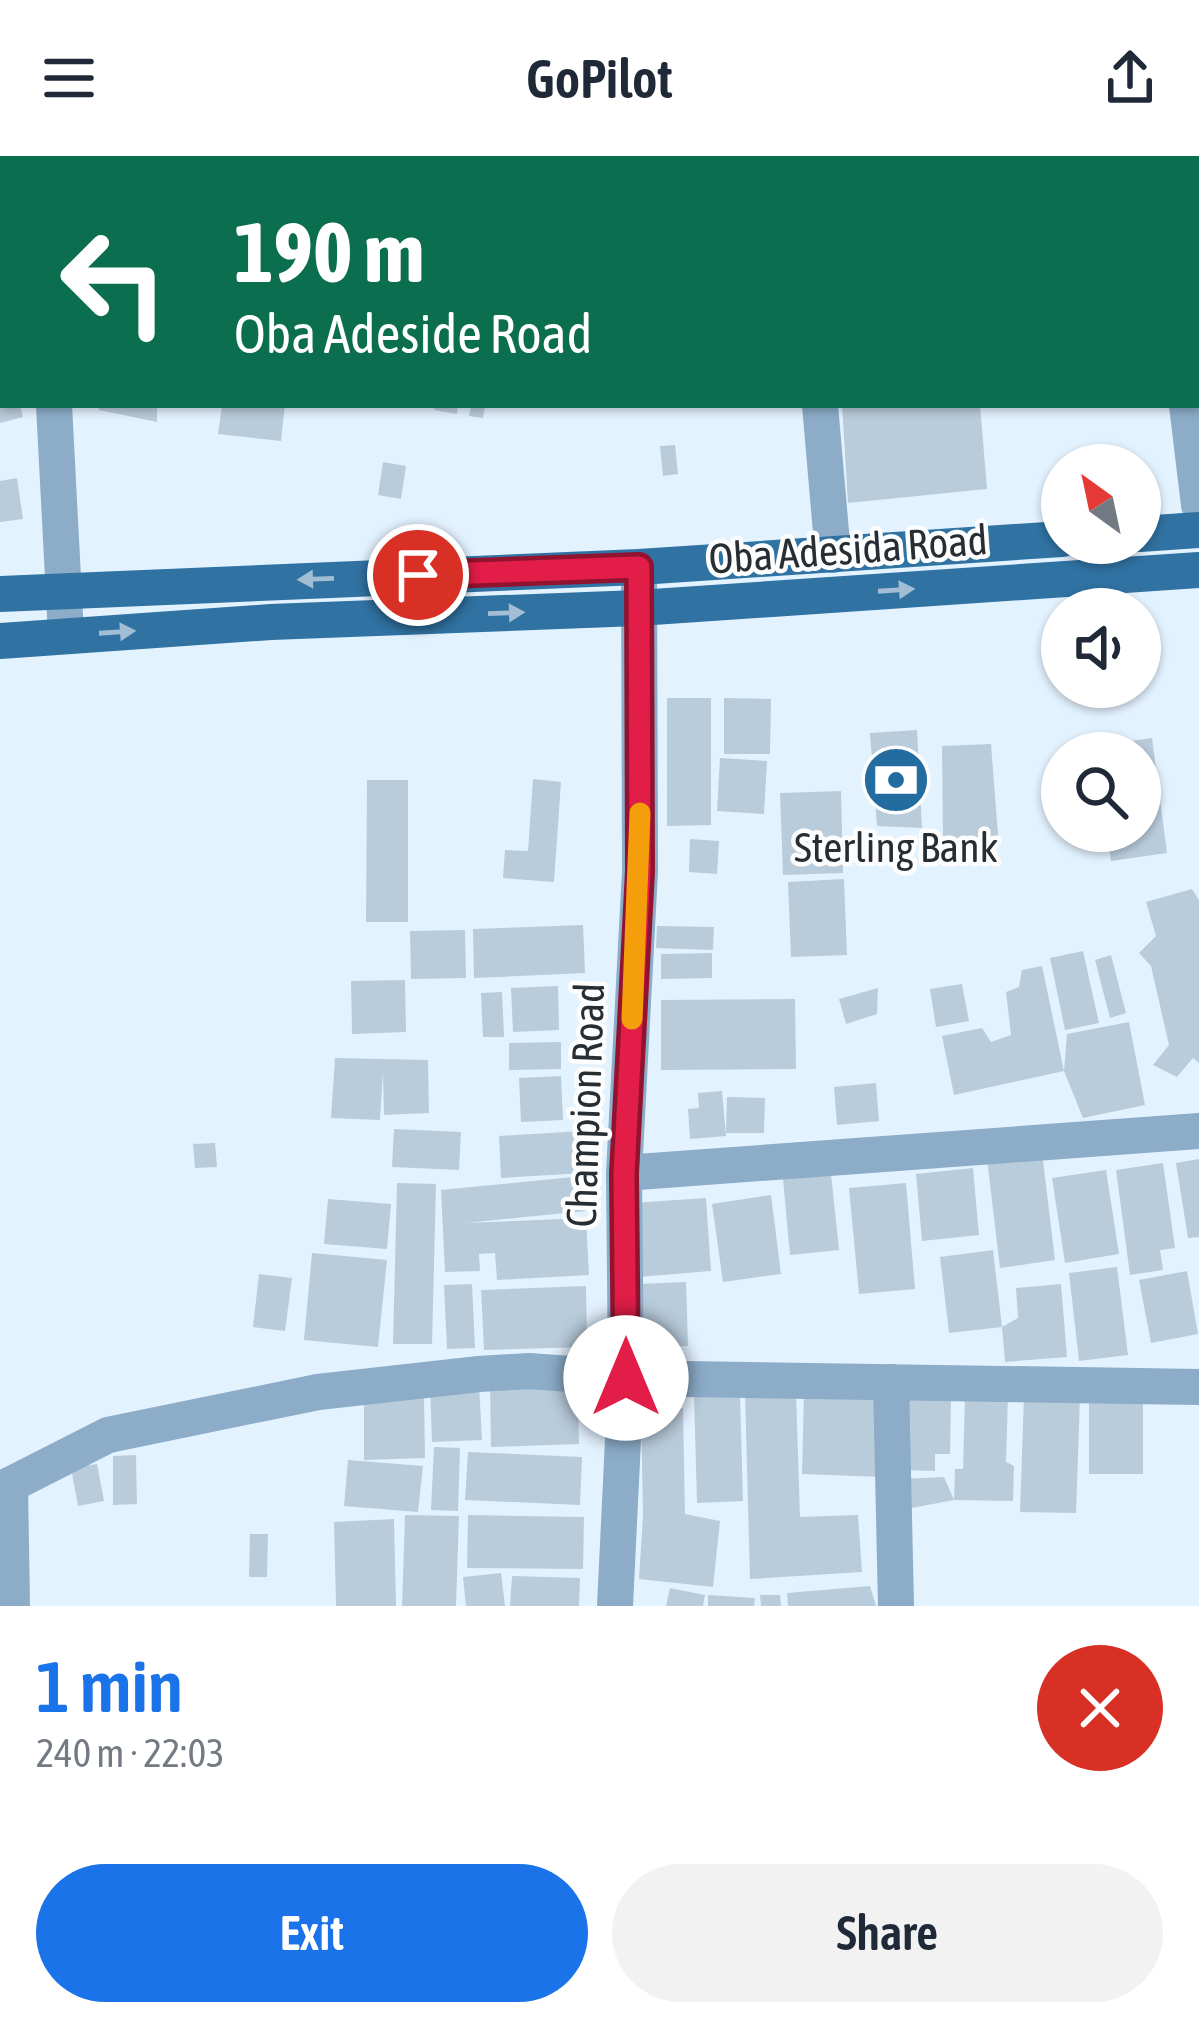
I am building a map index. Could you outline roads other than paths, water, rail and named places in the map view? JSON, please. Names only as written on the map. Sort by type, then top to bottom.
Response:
[{"type":"main road","points":[[1161,533],[1199,530]]},
{"type":"main road","points":[[0,594],[639,567],[1041,540]]},
{"type":"main road","name":"Oba Adesida Road","points":[[0,640],[271,622],[638,608],[1199,570]]},
{"type":"street","points":[[54,408],[66,635]]},
{"type":"street","points":[[820,408],[833,555]]},
{"type":"street","points":[[1187,408],[1199,505]]},
{"type":"street","name":"Champion Road","points":[[615,1606],[626,1378],[624,1173],[640,871],[639,567]]},
{"type":"street","points":[[624,1173],[1199,1131]]},
{"type":"street","points":[[12,1606],[5,1487],[108,1435],[318,1392],[529,1371],[626,1378],[1199,1387]]},
{"type":"street","points":[[892,1382],[896,1606]]},
{"type":"place","name":"Sterling Bank","points":[[896,780]]}]
